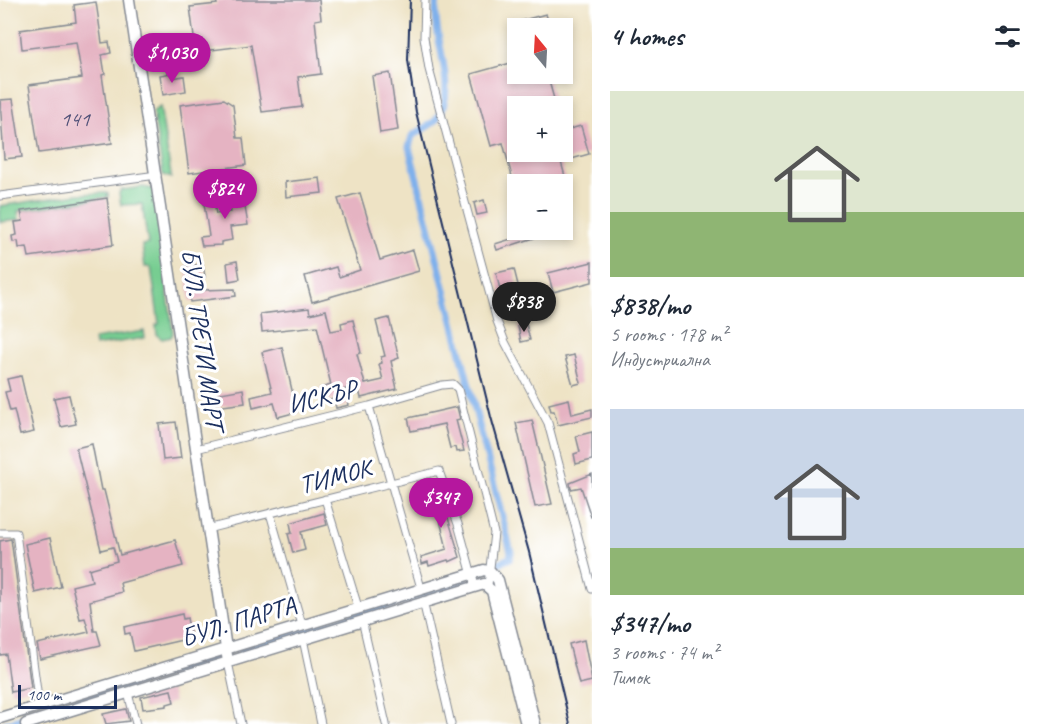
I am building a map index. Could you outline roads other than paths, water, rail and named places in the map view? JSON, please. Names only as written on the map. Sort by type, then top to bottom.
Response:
[{"type":"main road","name":"БУЛ. ТРЕТИ МАРТ","points":[[129,0],[157,175],[228,662]]},
{"type":"main road","name":"БУЛ. ПАРТА","points":[[0,718],[471,573],[490,571]]},
{"type":"main road","points":[[490,571],[498,580],[535,724]]},
{"type":"main road","name":"БУЛ. ПАРТА","points":[[26,724],[46,721],[128,693],[474,586],[488,585]]},
{"type":"main road","points":[[488,585],[492,591],[526,724]]},
{"type":"street","points":[[425,0],[425,48],[497,321],[505,342],[548,423],[592,589]]},
{"type":"street","points":[[0,196],[157,175]]},
{"type":"street","name":"ИСКЪР","points":[[196,449],[369,406],[442,385],[456,386],[494,533],[490,571]]},
{"type":"street","points":[[369,406],[421,588]]},
{"type":"street","name":"ТИМОК","points":[[207,529],[436,471],[441,473],[471,573]]},
{"type":"street","points":[[325,499],[358,607]]},
{"type":"street","points":[[270,513],[302,625]]},
{"type":"street","points":[[0,533],[16,533],[39,706]]},
{"type":"street","points":[[488,585],[490,571]]},
{"type":"street","points":[[471,573],[474,586]]},
{"type":"street","points":[[423,602],[451,724]]},
{"type":"street","points":[[362,620],[386,724]]},
{"type":"street","points":[[303,639],[321,724]]},
{"type":"street","points":[[228,662],[241,724]]},
{"type":"street","points":[[128,693],[136,724]]},
{"type":"waterway","points":[[437,0],[437,30],[446,94],[443,108],[436,120],[412,136],[409,147],[511,552],[510,558],[499,563]]},
{"type":"waterway","points":[[241,651],[466,582]]},
{"type":"waterway","points":[[4,724],[212,659]]},
{"type":"railway","points":[[410,0],[408,60],[416,112],[491,417],[529,552],[570,724]]}]
